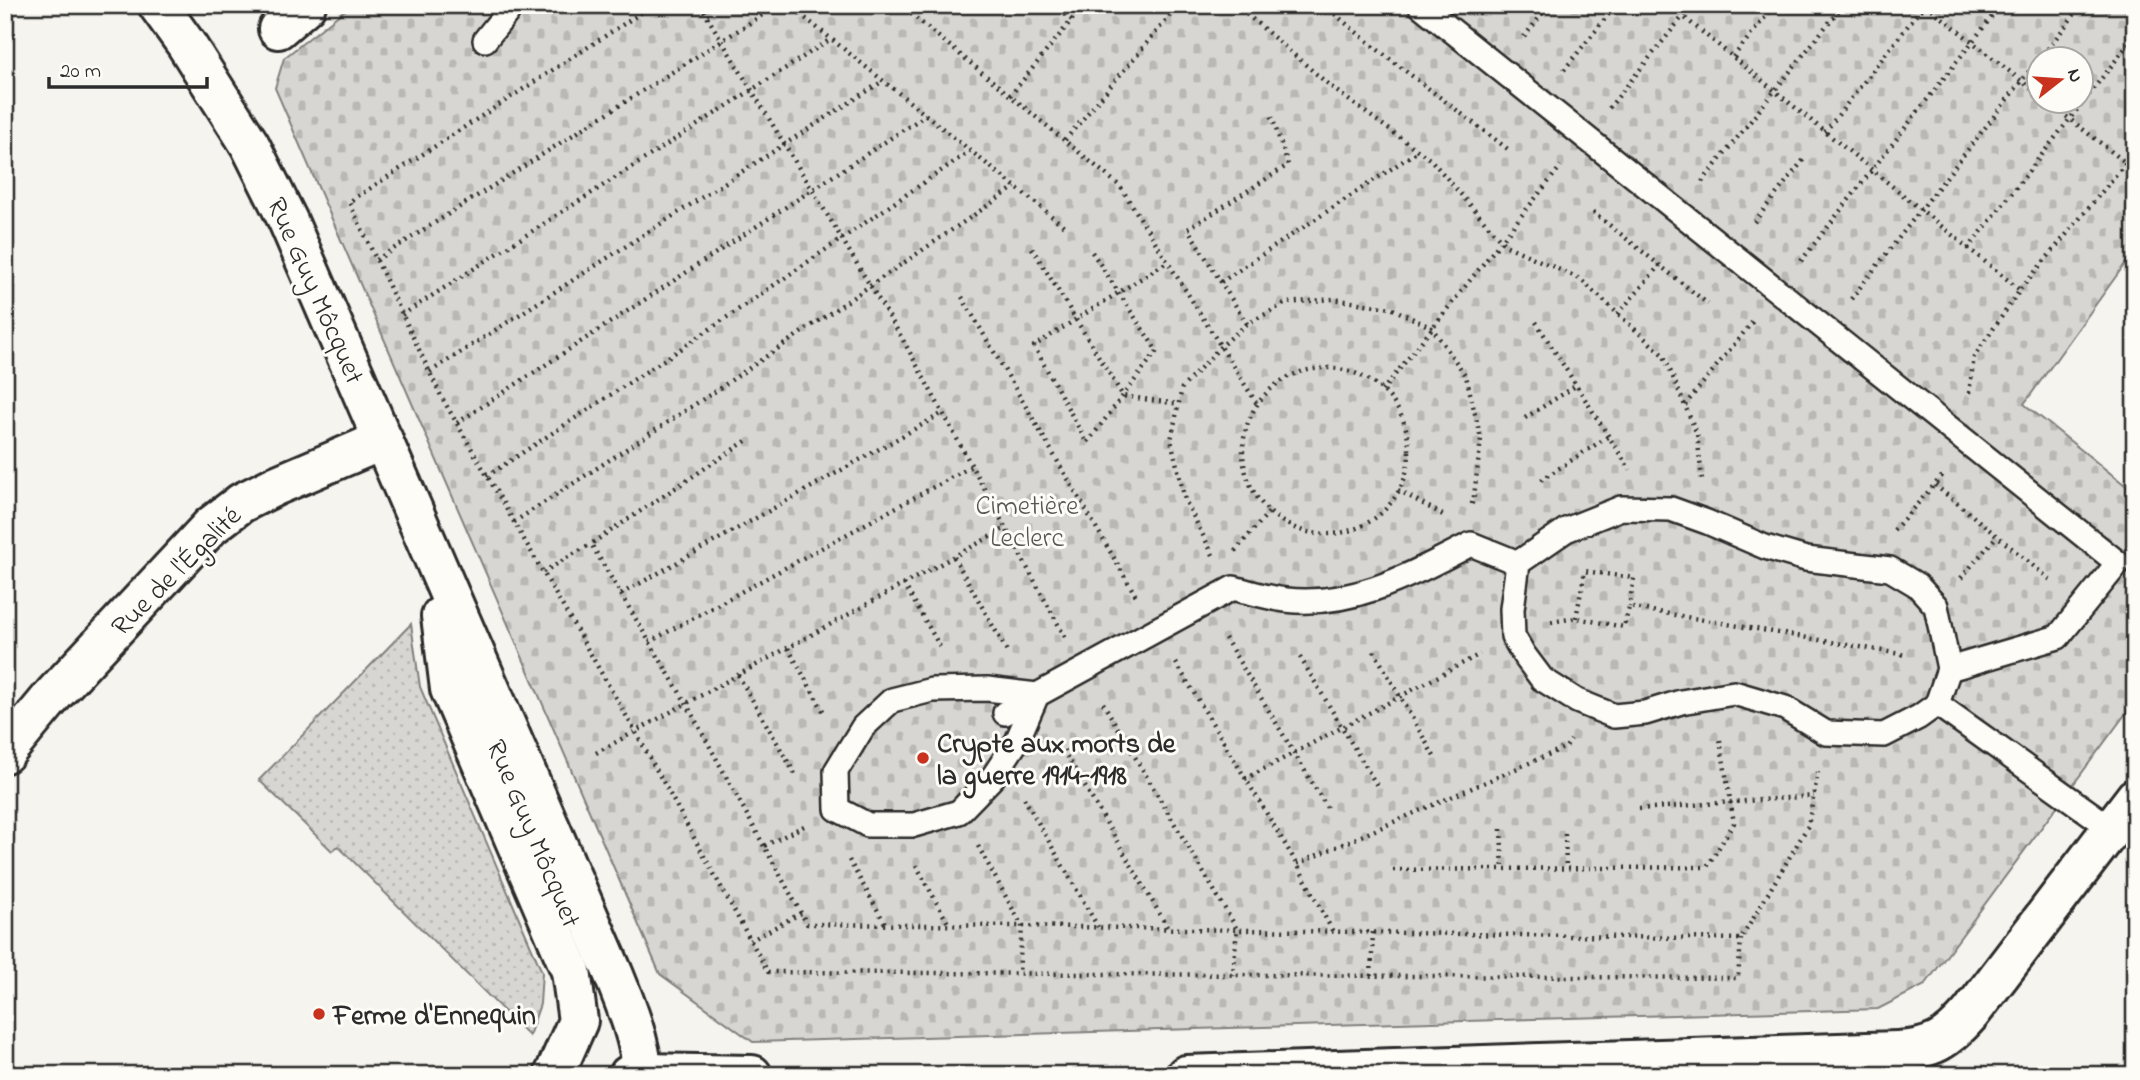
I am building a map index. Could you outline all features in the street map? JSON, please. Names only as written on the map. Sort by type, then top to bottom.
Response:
[{"type":"street","name":"Rue Guy Môcquet","points":[[158,5],[244,135],[267,177],[383,440],[444,603],[622,1045],[640,1074],[752,1075]]},
{"type":"street","name":"Rue de l'Égalité","points":[[5,753],[54,694],[211,526],[241,503],[383,440]]},
{"type":"street","points":[[444,603],[450,689],[570,971],[578,1021],[554,1075]]},
{"type":"street","points":[[1186,1075],[1901,1063],[1937,1044],[1959,1027],[2135,797]]},
{"type":"lane","points":[[485,40],[513,5]]},
{"type":"lane","points":[[1420,5],[2118,563],[2058,637],[1948,665]]},
{"type":"lane","points":[[1620,508],[1671,509],[1707,522],[1806,559],[1890,569],[1917,585],[1936,606],[1948,665],[1937,704],[1919,717],[1884,735],[1826,733],[1785,708],[1734,694],[1681,702],[1645,713],[1614,716],[1577,701],[1542,679],[1513,636],[1512,609],[1518,563],[1566,530],[1620,508]]},
{"type":"lane","points":[[1012,708],[1233,588],[1287,600],[1342,599],[1406,577],[1468,536],[1518,563]]},
{"type":"lane","points":[[987,689],[1012,708],[1017,741],[993,777],[959,812],[914,825],[868,825],[837,809],[836,771],[863,727],[892,700],[933,690],[946,690],[987,689]]},
{"type":"lane","points":[[1937,704],[2112,829]]},
{"type":"path","points":[[518,92],[653,5]]},
{"type":"path","points":[[699,5],[902,338],[1083,669],[1237,929],[1233,975]]},
{"type":"path","points":[[376,260],[778,5]]},
{"type":"path","points":[[789,5],[1065,226]]},
{"type":"path","points":[[900,5],[1120,186],[1257,404]]},
{"type":"path","points":[[1054,5],[1072,20]]},
{"type":"path","points":[[1010,96],[1084,5]]},
{"type":"path","points":[[1065,140],[1180,5]]},
{"type":"path","points":[[1236,5],[1335,90],[1431,160],[1505,245],[1580,279],[1664,356],[1697,434],[1707,522]]},
{"type":"path","points":[[1324,5],[1509,150]]},
{"type":"path","points":[[1539,100],[1616,5]]},
{"type":"path","points":[[1669,5],[2020,290]]},
{"type":"path","points":[[1382,391],[1692,5]]},
{"type":"path","points":[[1733,57],[1775,5]]},
{"type":"path","points":[[1678,212],[1843,5]]},
{"type":"path","points":[[1825,132],[1925,5],[2022,81]]},
{"type":"path","points":[[1685,405],[1778,291],[2001,5]]},
{"type":"path","points":[[2050,46],[2081,6]]},
{"type":"path","points":[[402,314],[831,39]]},
{"type":"path","points":[[1968,249],[2130,42]]},
{"type":"path","points":[[1826,330],[2024,79]]},
{"type":"path","points":[[430,372],[883,81]]},
{"type":"path","points":[[1247,324],[1188,229],[1288,165],[1271,114]]},
{"type":"path","points":[[457,424],[926,115]]},
{"type":"path","points":[[2066,116],[2126,163]]},
{"type":"path","points":[[487,476],[685,346],[970,151]]},
{"type":"path","points":[[1221,282],[1418,151]]},
{"type":"path","points":[[1862,566],[1935,485],[1966,442],[1974,357],[2020,290],[2135,153]]},
{"type":"path","points":[[1730,253],[1805,158]]},
{"type":"path","points":[[514,522],[714,392],[1015,187]]},
{"type":"path","points":[[1593,212],[1707,304]]},
{"type":"path","points":[[1032,248],[1123,396],[1179,404]]},
{"type":"path","points":[[1092,252],[1118,293],[1157,351],[1087,443],[1034,346],[1075,320],[1118,293],[1167,262]]},
{"type":"path","points":[[1618,314],[1660,265]]},
{"type":"path","points":[[962,297],[1297,864],[1332,932]]},
{"type":"path","points":[[1233,588],[1185,500],[1171,440],[1182,388],[1220,347],[1247,324],[1286,303],[1333,299],[1391,308],[1432,328],[1466,376],[1481,439],[1468,536],[1398,490]]},
{"type":"path","points":[[1536,321],[1655,509]]},
{"type":"path","points":[[1315,368],[1342,369],[1367,378],[1387,395],[1403,419],[1409,446],[1405,475],[1393,500],[1373,519],[1348,531],[1320,534],[1292,527],[1269,512],[1252,490],[1244,465],[1244,438],[1257,404],[1267,391],[1289,376],[1315,368]]},
{"type":"path","points":[[1525,418],[1577,386]]},
{"type":"path","points":[[621,594],[943,412]]},
{"type":"path","points":[[1541,480],[1609,436]]},
{"type":"path","points":[[543,572],[591,544],[746,441]]},
{"type":"path","points":[[649,642],[972,466]]},
{"type":"path","points":[[1935,485],[2082,607]]},
{"type":"path","points":[[1220,568],[1269,512]]},
{"type":"path","points":[[596,753],[1006,528]]},
{"type":"path","points":[[1936,606],[1997,536]]},
{"type":"path","points":[[591,544],[686,703],[807,924],[1741,939],[1808,826],[1826,733]]},
{"type":"path","points":[[954,557],[1010,656],[1012,708],[1055,736],[1168,928]]},
{"type":"path","points":[[1245,779],[1537,625],[1576,618],[1624,627],[1634,578],[1585,571],[1576,618]]},
{"type":"path","points":[[904,584],[949,663],[946,690]]},
{"type":"path","points":[[1629,607],[1948,665]]},
{"type":"path","points":[[1225,638],[1329,811]]},
{"type":"path","points":[[788,648],[834,730],[853,742]]},
{"type":"path","points":[[1374,651],[1435,758]]},
{"type":"path","points":[[1300,657],[1379,789]]},
{"type":"path","points":[[738,675],[797,778],[836,771]]},
{"type":"path","points":[[1297,864],[1566,747],[1594,708]]},
{"type":"path","points":[[1394,870],[1707,867],[1734,823],[1720,740]]},
{"type":"path","points":[[993,777],[1019,789],[1098,927]]},
{"type":"path","points":[[1639,809],[1814,796]]},
{"type":"path","points":[[764,846],[837,809]]},
{"type":"path","points":[[959,812],[1022,926],[1019,974]]},
{"type":"path","points":[[868,825],[847,855],[886,925]]},
{"type":"path","points":[[914,825],[907,849],[950,925]]},
{"type":"path","points":[[1501,829],[1503,870]]},
{"type":"path","points":[[1565,834],[1566,869]]},
{"type":"path","points":[[750,941],[801,913]]},
{"type":"path","points":[[1371,976],[1373,932]]},
{"type":"green space","name":"Cimetière Leclerc","points":[[351,5],[2117,5],[2135,17],[2135,250],[2024,404],[2135,493],[2135,701],[1925,985],[1878,1009],[753,1042],[660,974],[275,88],[284,58]]},
{"type":"green space","points":[[411,624],[420,687],[542,972],[540,1004],[529,1036],[338,846],[332,851],[259,780]]},
{"type":"place","name":"Crypte aux morts de la guerre 1914-1918","points":[[923,758]]},
{"type":"place","name":"Ferme d'Ennequin","points":[[319,1014]]}]
